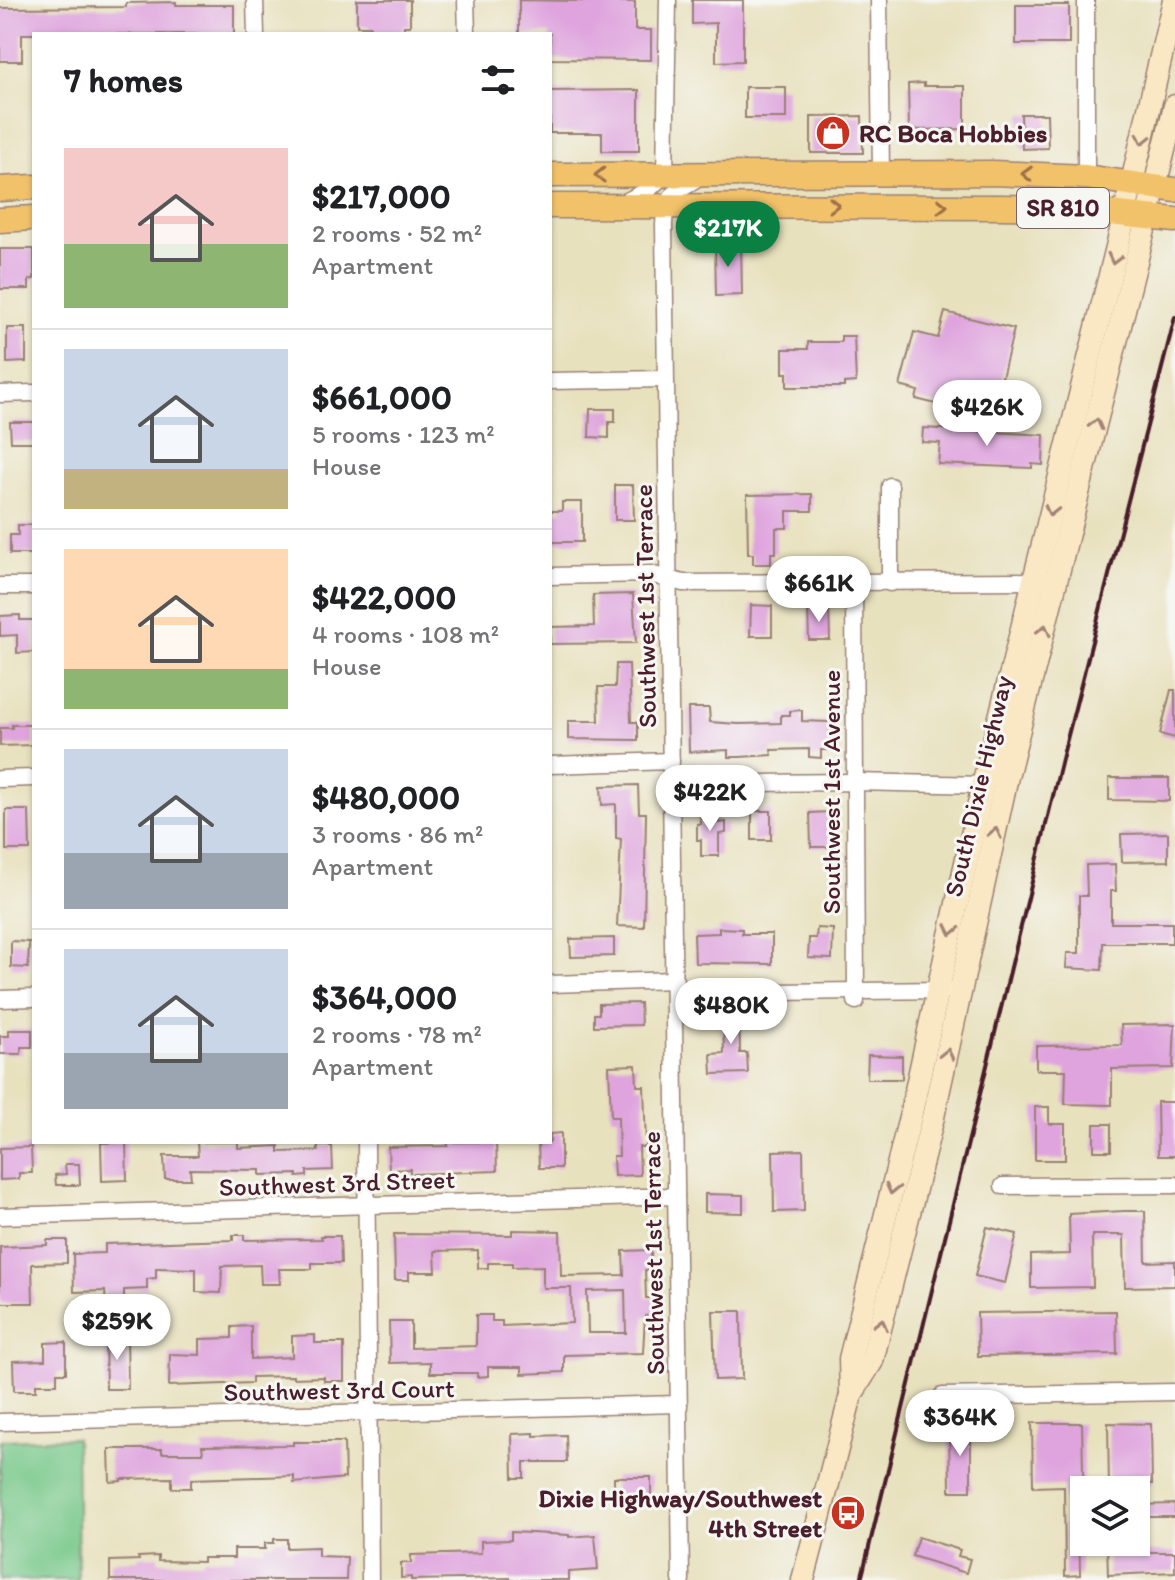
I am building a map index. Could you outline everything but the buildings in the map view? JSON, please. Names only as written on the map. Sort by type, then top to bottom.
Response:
[{"type":"main road","points":[[1154,186],[1174,0]]},
{"type":"main road","points":[[1154,186],[1175,106]]},
{"type":"main road","name":"SR 810","points":[[552,175],[993,173],[1086,177],[1154,186]]},
{"type":"main road","name":"South Dixie Highway","points":[[803,1580],[851,1395],[872,1361],[950,990],[983,785],[1033,581],[1137,215],[1154,186]]},
{"type":"main road","points":[[0,189],[32,187]]},
{"type":"main road","name":"SR 810","points":[[552,206],[1063,208],[1175,220]]},
{"type":"main road","name":"South Dixie Highway","points":[[950,990],[1056,581],[1137,215]]},
{"type":"main road","points":[[0,220],[32,218]]},
{"type":"street","points":[[255,0],[256,32]]},
{"type":"street","points":[[466,0],[467,32]]},
{"type":"street","points":[[616,207],[647,191],[665,174],[668,0]]},
{"type":"street","points":[[879,0],[881,173]]},
{"type":"street","points":[[1086,0],[1086,177]]},
{"type":"street","points":[[664,206],[681,188],[706,174]]},
{"type":"street","name":"Southwest 1st Terrace","points":[[664,206],[681,1580]]},
{"type":"street","points":[[552,381],[665,379]]},
{"type":"street","points":[[0,394],[32,393]]},
{"type":"street","points":[[890,486],[890,583]]},
{"type":"street","points":[[552,576],[650,574],[683,583],[1056,581]]},
{"type":"street","name":"Southwest 1st Avenue","points":[[854,583],[856,995]]},
{"type":"street","points":[[0,586],[32,586]]},
{"type":"street","points":[[552,765],[671,761]]},
{"type":"street","points":[[0,779],[32,778]]},
{"type":"street","points":[[671,784],[855,782],[983,785]]},
{"type":"street","points":[[552,984],[675,986],[856,995],[950,990]]},
{"type":"street","points":[[0,999],[32,998]]},
{"type":"street","points":[[366,1144],[370,1580]]},
{"type":"street","points":[[1003,1186],[1175,1185]]},
{"type":"street","name":"Southwest 3rd Street","points":[[0,1216],[676,1196]]},
{"type":"street","points":[[942,1396],[1175,1392]]},
{"type":"street","name":"Southwest 3rd Court","points":[[0,1422],[679,1404]]},
{"type":"green space","points":[[76,1438],[78,1580],[0,1580],[0,1440]]},
{"type":"railway","points":[[861,1580],[1064,751],[1175,317]]},
{"type":"place","name":"RC Boca Hobbies","points":[[833,133]]},
{"type":"place","name":"Dixie Highway/Southwest 4th Street","points":[[848,1513]]}]
